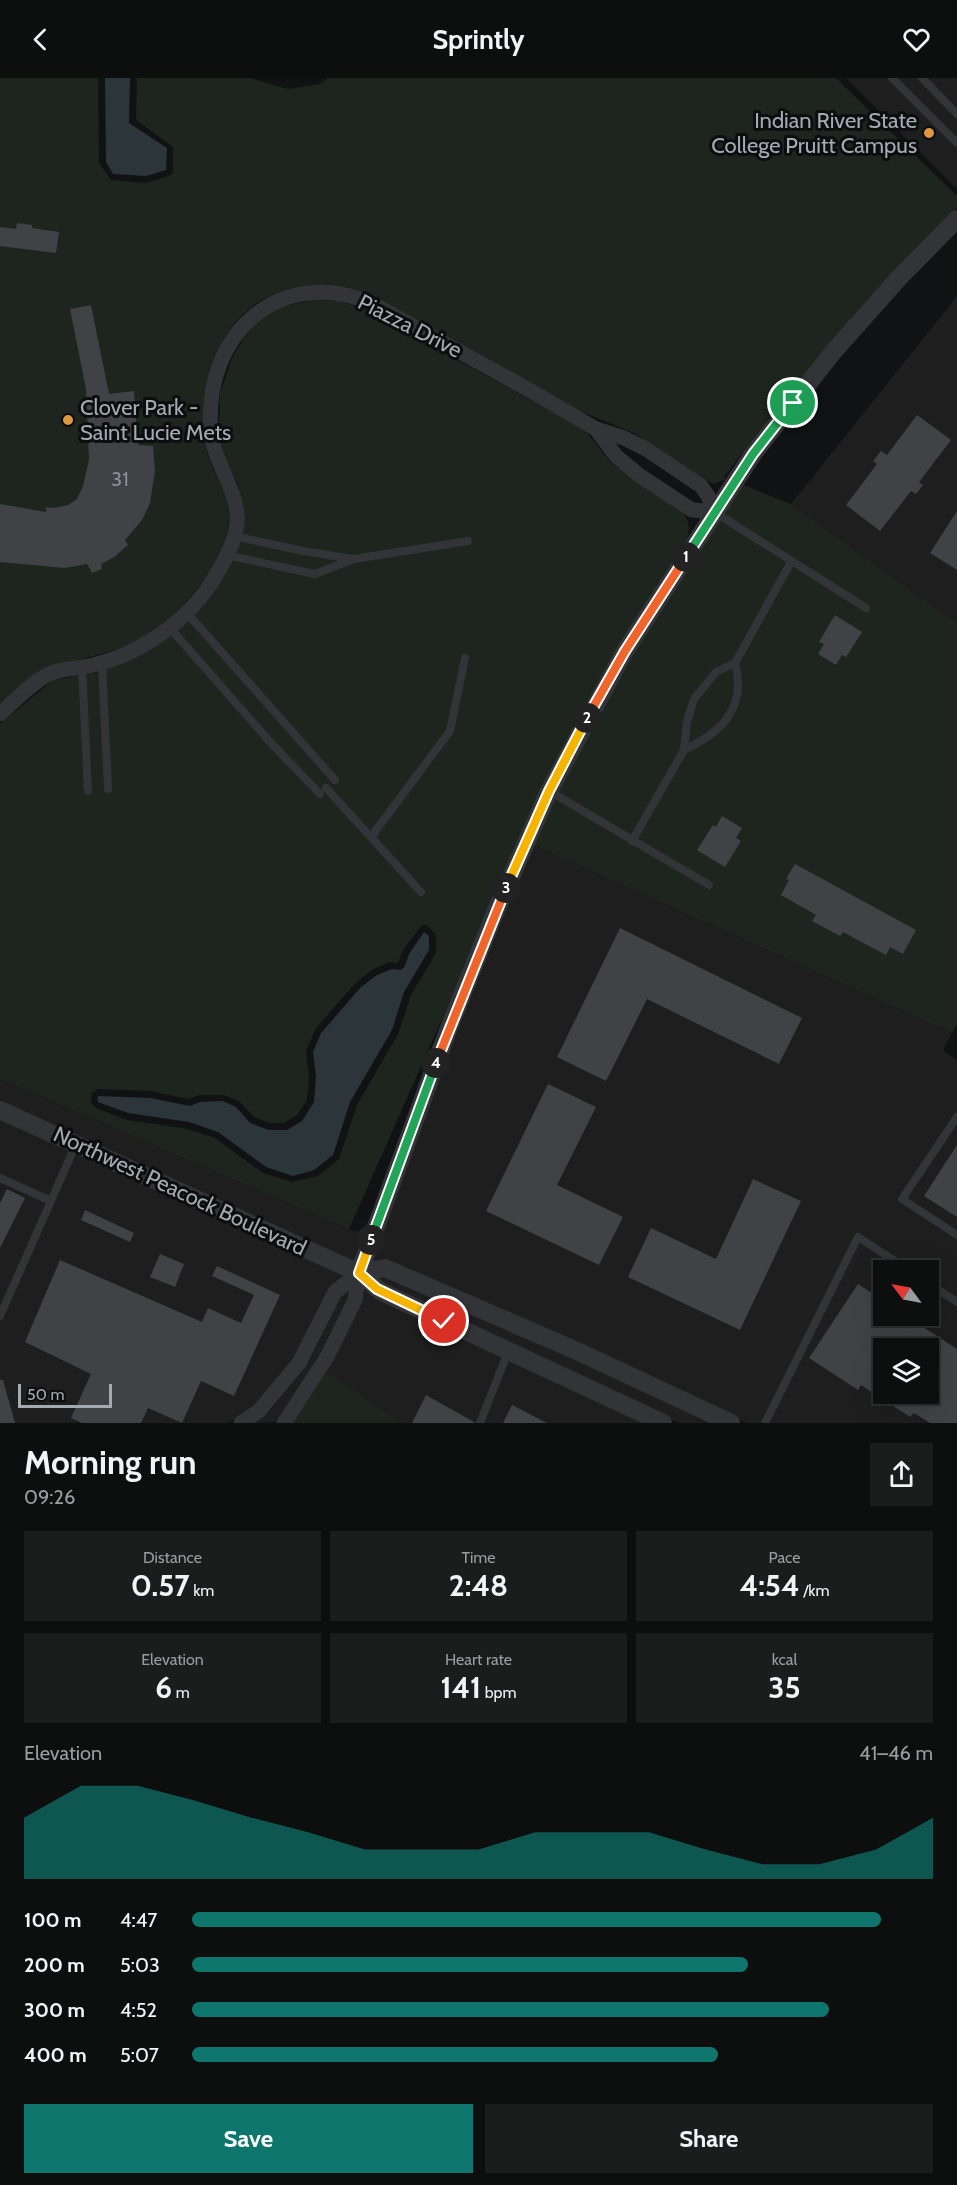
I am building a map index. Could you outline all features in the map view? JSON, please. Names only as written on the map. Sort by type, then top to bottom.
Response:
[{"type":"street","points":[[284,1423],[332,1348],[355,1300],[359,1273],[450,1025],[495,913],[549,791],[625,651],[753,454],[834,351],[899,278],[957,219]]},
{"type":"street","name":"Piazza Drive","points":[[0,714],[50,674],[102,663],[136,649],[170,628],[187,613],[206,590],[226,555],[234,536],[237,520],[236,506],[216,456],[211,435],[214,385],[224,355],[240,329],[259,310],[282,298],[300,293],[322,291],[340,293],[367,301],[505,376],[596,429],[635,443],[705,491],[715,512]]},
{"type":"street","name":"Piazza Drive","points":[[596,429],[616,456],[639,475],[692,510],[715,512]]},
{"type":"street","name":"Northwest Peacock Boulevard","points":[[0,1110],[359,1273],[380,1291],[663,1423]]},
{"type":"street","points":[[242,1423],[259,1411],[299,1363],[335,1292],[359,1273],[385,1268],[587,1356],[731,1423]]},
{"type":"lane","points":[[892,78],[957,143]]},
{"type":"lane","points":[[922,78],[957,114]]},
{"type":"lane","points":[[715,512],[866,608]]},
{"type":"lane","points":[[234,536],[354,559]]},
{"type":"lane","points":[[226,555],[315,574],[354,559],[468,541]]},
{"type":"lane","points":[[632,841],[684,750],[687,722],[694,699],[716,672],[735,663],[791,562]]},
{"type":"lane","points":[[187,613],[335,780]]},
{"type":"lane","points":[[170,628],[270,742],[371,837],[421,892]]},
{"type":"lane","points":[[371,837],[450,731],[465,658]]},
{"type":"lane","points":[[102,663],[108,789]]},
{"type":"lane","points":[[684,750],[720,729],[733,707],[738,694],[739,676],[735,663]]},
{"type":"lane","points":[[82,667],[88,791]]},
{"type":"lane","points":[[549,791],[709,885]]},
{"type":"lane","points":[[957,1117],[902,1199],[957,1235]]},
{"type":"lane","points":[[0,1316],[76,1144]]},
{"type":"lane","points":[[0,1178],[51,1201]]},
{"type":"lane","points":[[765,1423],[858,1237],[894,1260]]},
{"type":"lane","points":[[939,1290],[957,1302]]},
{"type":"lane","points":[[480,1423],[509,1351]]},
{"type":"shaded area","points":[[0,78],[98,78],[99,163],[111,180],[146,183],[171,175],[173,147],[136,120],[137,78],[250,78],[288,89],[320,84],[328,78],[836,78],[957,196],[957,208],[866,305],[807,373],[724,477],[726,479],[714,484],[634,433],[580,411],[362,293],[338,287],[314,285],[290,289],[266,298],[248,309],[222,342],[207,384],[203,427],[206,448],[226,498],[229,522],[222,549],[204,580],[174,614],[150,633],[123,647],[79,660],[0,704]]},
{"type":"shaded area","points":[[105,78],[130,78],[129,123],[167,148],[166,170],[146,176],[113,174],[106,162]]},
{"type":"shaded area","name":"Indian River State College Pruitt Campus","points":[[846,78],[957,78],[957,189]]},
{"type":"shaded area","points":[[957,296],[957,623],[791,504]]},
{"type":"shaded area","points":[[313,300],[338,301],[362,308],[577,425],[588,434],[610,462],[682,512],[689,525],[687,539],[622,640],[465,967],[349,1229],[0,1079],[0,724],[53,680],[96,673],[186,623],[244,515],[238,484],[224,456],[219,434],[220,394],[232,358],[245,336],[262,318],[285,306]],"holes":[[[422,925],[427,925],[436,935],[436,953],[411,995],[398,1034],[357,1105],[339,1159],[318,1176],[292,1182],[263,1173],[215,1138],[188,1129],[127,1120],[96,1108],[91,1103],[92,1093],[98,1089],[150,1091],[188,1099],[199,1095],[224,1095],[240,1102],[254,1117],[270,1123],[284,1123],[297,1115],[307,1100],[309,1076],[306,1051],[316,1028],[356,983],[372,970],[389,962],[398,963],[403,950]]]},
{"type":"shaded area","points":[[741,484],[791,504],[957,623],[957,1024],[952,1033],[533,845],[556,795],[631,653]]},
{"type":"shaded area","points":[[533,845],[952,1033],[943,1050],[957,1060],[957,1423],[746,1423],[638,1372],[370,1264],[456,1028]]},
{"type":"shaded area","points":[[424,932],[429,936],[429,950],[404,992],[392,1030],[350,1102],[333,1155],[314,1170],[293,1176],[266,1167],[218,1132],[189,1122],[128,1113],[98,1102],[98,1096],[150,1098],[190,1106],[200,1102],[223,1101],[236,1107],[250,1123],[269,1130],[287,1130],[302,1121],[314,1102],[316,1077],[313,1052],[321,1033],[361,987],[377,975],[392,969],[401,970]]},
{"type":"shaded area","points":[[0,1079],[349,1229],[366,1234],[355,1264],[0,1103]]},
{"type":"shaded area","points":[[0,1117],[346,1274],[293,1359],[254,1406],[229,1423],[0,1423]]},
{"type":"shaded area","points":[[385,1275],[575,1357],[715,1423],[679,1423],[381,1283],[373,1277]]},
{"type":"shaded area","points":[[364,1287],[648,1423],[401,1423],[327,1371],[362,1303]]},
{"type":"shaded area","points":[[349,1290],[348,1297],[321,1353],[276,1422],[254,1423],[265,1416],[305,1368],[341,1297]]},
{"type":"shaded area","points":[[327,1371],[401,1423],[292,1423]]},
{"type":"building","points":[[17,223],[59,232],[56,253],[0,246],[0,227],[16,229]]},
{"type":"building","points":[[91,305],[109,394],[134,391],[138,445],[153,446],[155,471],[150,503],[142,520],[125,540],[128,545],[101,564],[102,569],[92,573],[87,564],[65,568],[0,562],[0,504],[46,512],[46,507],[68,505],[77,499],[83,486],[89,460],[86,389],[70,309]]},
{"type":"building","points":[[917,415],[951,440],[919,482],[923,485],[916,494],[911,491],[880,531],[846,505],[877,464],[873,461],[881,451],[887,455]]},
{"type":"building","points":[[957,511],[957,570],[930,553]]},
{"type":"building","points":[[835,615],[862,632],[846,657],[842,655],[836,665],[818,654],[824,644],[819,642]]},
{"type":"building","points":[[722,816],[742,828],[736,838],[741,841],[725,867],[697,850],[713,825],[716,827]]},
{"type":"building","points":[[795,864],[916,930],[903,954],[890,947],[886,955],[843,932],[840,936],[812,921],[816,915],[781,895],[789,880],[786,879]]},
{"type":"building","points":[[620,928],[802,1018],[779,1064],[647,999],[606,1081],[557,1057]]},
{"type":"building","points":[[548,1084],[596,1107],[557,1185],[623,1217],[599,1265],[486,1211]]},
{"type":"building","points":[[957,1145],[957,1217],[924,1196]]},
{"type":"building","points":[[753,1179],[801,1201],[740,1330],[628,1277],[651,1228],[716,1259]]},
{"type":"building","points":[[7,1189],[25,1198],[0,1248],[0,1203]]},
{"type":"building","points":[[85,1210],[134,1233],[130,1242],[81,1220]]},
{"type":"building","points":[[160,1254],[184,1264],[175,1287],[150,1277]]},
{"type":"building","points":[[60,1260],[202,1322],[208,1308],[241,1323],[254,1295],[212,1276],[217,1266],[280,1295],[234,1396],[201,1381],[182,1423],[148,1408],[141,1423],[82,1423],[71,1418],[91,1374],[25,1342]]},
{"type":"building","points":[[858,1284],[873,1294],[873,1326],[921,1326],[957,1349],[957,1423],[930,1423],[914,1413],[910,1417],[890,1404],[939,1404],[939,1338],[873,1338],[873,1393],[861,1385],[858,1390],[809,1358]]},
{"type":"building","points":[[0,1380],[3,1380],[15,1423],[0,1423]]},
{"type":"building","points":[[426,1395],[474,1422],[474,1423],[412,1423]]},
{"type":"building","points":[[512,1405],[547,1423],[503,1423]]},
{"type":"place","name":"Indian River State College Pruitt Campus","points":[[929,133]]},
{"type":"place","name":"Clover Park - Saint Lucie Mets","points":[[68,420]]},
{"type":"route","points":[[444,1321],[377,1289],[359,1273],[450,1025],[495,913],[549,791],[584,725],[625,651],[753,454],[793,403]]}]
